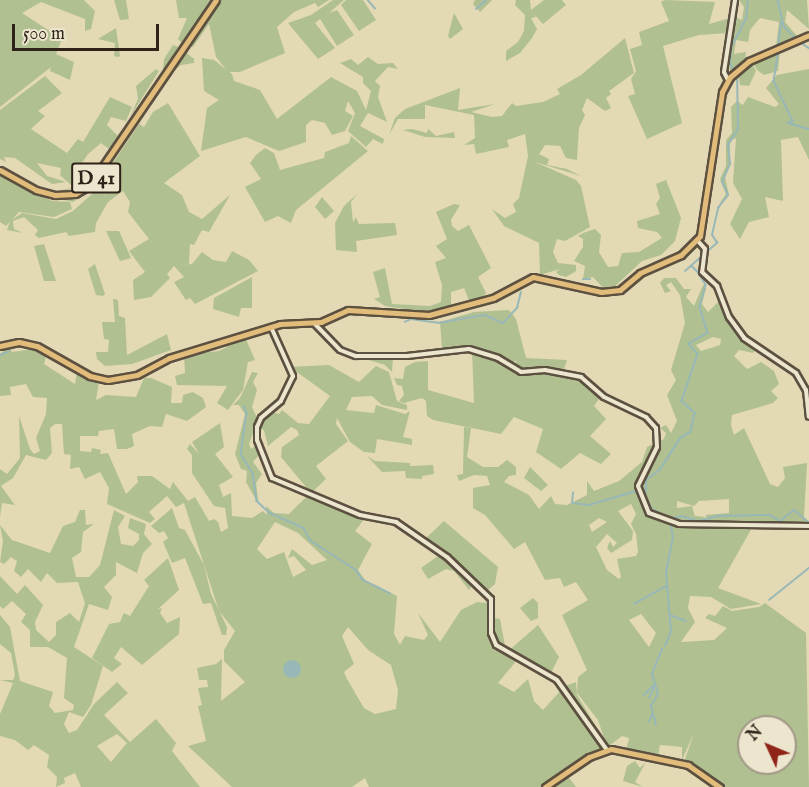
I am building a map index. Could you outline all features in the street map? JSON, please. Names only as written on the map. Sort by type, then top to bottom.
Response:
[{"type":"main road","name":"D 41","points":[[0,170],[36,190],[55,195],[75,194],[89,186],[216,0]]},
{"type":"main road","points":[[0,346],[19,342],[37,346],[90,376],[108,380],[136,375],[169,358],[271,327],[314,323],[348,310],[433,315],[493,298],[537,276],[615,292],[627,286],[640,273],[681,255],[697,240],[703,228],[721,100],[729,78],[746,63],[797,38],[809,35]]},
{"type":"main road","points":[[545,787],[607,750],[688,765],[720,787]]},
{"type":"street","points":[[729,78],[725,69],[735,0]]},
{"type":"street","points":[[697,240],[705,251],[702,270],[717,286],[729,317],[744,338],[796,373],[806,390],[809,417]]},
{"type":"street","points":[[314,323],[340,350],[356,356],[407,356],[469,349],[498,358],[519,372],[545,370],[581,377],[608,399],[646,417],[656,428],[657,447],[638,486],[649,513],[679,524],[809,526]]},
{"type":"street","points":[[271,327],[293,375],[281,401],[261,418],[257,427],[257,441],[272,478],[360,515],[396,522],[447,557],[491,599],[491,633],[496,645],[553,677],[607,750]]},
{"type":"green space","points":[[0,0],[84,0],[95,11],[91,29],[85,31],[85,19],[41,2],[22,13],[62,39],[56,54],[74,62],[70,80],[50,71],[51,67],[0,107]]},
{"type":"green space","points":[[114,0],[126,0],[129,19],[120,20]]},
{"type":"green space","points":[[176,0],[214,0],[183,44],[178,39],[187,18],[179,18]]},
{"type":"green space","points":[[218,0],[329,0],[318,7],[315,3],[294,12],[277,27],[285,53],[240,72],[228,72],[216,57],[209,24],[193,47],[187,47]]},
{"type":"green space","points":[[333,0],[344,0],[329,13],[337,10],[354,35],[337,46],[320,19],[315,23],[335,48],[318,59],[288,23],[311,15]]},
{"type":"green space","points":[[346,0],[363,0],[376,20],[359,31],[341,5]]},
{"type":"green space","points":[[475,0],[492,0],[480,12],[473,4]]},
{"type":"green space","points":[[516,0],[530,0],[531,10],[544,0],[562,0],[566,5],[543,24],[533,13],[536,17],[531,18],[537,29],[532,38],[520,53],[506,61],[506,51],[518,42],[524,31],[525,15],[515,5]]},
{"type":"green space","points":[[665,0],[715,2],[709,24],[730,18],[728,33],[699,35],[663,46],[682,123],[647,139],[628,96],[635,94],[631,79],[636,71],[630,49],[642,45],[639,32],[669,21],[661,2]]},
{"type":"green space","points":[[739,0],[807,0],[809,29],[787,10],[785,22],[798,37],[776,47],[779,22],[760,18],[750,30],[748,42],[736,40],[734,54],[746,52],[745,61],[730,72],[728,59],[735,17],[742,20],[744,7]]},
{"type":"green space","points":[[454,13],[463,29],[450,39],[448,36]]},
{"type":"green space","points":[[116,28],[120,56],[118,57],[114,56],[115,43],[98,39]]},
{"type":"green space","points":[[625,38],[634,73],[609,91],[611,94],[606,98],[611,108],[605,111],[587,98],[582,110],[585,115],[579,128],[577,160],[566,158],[560,146],[545,145],[539,154],[549,159],[547,165],[567,169],[581,176],[535,162],[576,180],[581,186],[590,227],[565,241],[557,239],[553,252],[558,263],[576,265],[576,271],[566,277],[556,272],[560,269],[540,275],[539,243],[504,226],[492,209],[505,218],[516,212],[513,204],[519,198],[528,156],[525,134],[507,140],[509,147],[476,154],[474,144],[464,145],[475,138],[474,115],[425,105],[425,119],[398,119],[389,135],[395,118],[405,109],[460,88],[458,110],[495,104],[471,112],[492,117],[502,116],[512,103],[516,106],[543,102],[560,94],[557,89],[581,75]]},
{"type":"green space","points":[[173,45],[181,48],[163,71],[164,59]]},
{"type":"green space","points":[[780,49],[778,71],[764,75],[757,70],[752,61]]},
{"type":"green space","points":[[184,51],[194,59],[194,63],[181,65],[166,77]]},
{"type":"green space","points":[[368,57],[378,64],[393,63],[398,69],[388,67],[375,81],[380,86],[378,97],[387,122],[368,113],[360,126],[384,139],[383,144],[373,139],[366,147],[348,131],[355,113],[348,101],[345,111],[353,116],[345,131],[332,135],[325,123],[312,120],[306,125],[306,142],[279,151],[246,137],[201,151],[207,108],[219,100],[204,91],[202,58],[214,60],[232,74],[234,81],[260,90],[277,119],[331,77],[357,91],[366,110],[371,91],[363,83],[363,77],[340,63],[351,59],[358,65]]},
{"type":"green space","points":[[751,62],[756,71],[749,86],[740,85],[738,71]]},
{"type":"green space","points":[[156,69],[159,71],[130,117],[138,99],[136,86]]},
{"type":"green space","points":[[809,69],[809,160],[798,137],[781,140],[783,201],[765,197],[769,217],[749,222],[740,239],[730,224],[742,199],[733,183],[736,138],[730,141],[730,164],[725,177],[729,195],[719,204],[726,194],[720,179],[726,166],[726,140],[732,133],[731,107],[737,101],[743,105],[748,97],[775,107],[779,104],[766,88],[777,75]]},
{"type":"green space","points":[[45,76],[62,93],[38,111],[45,116],[31,129],[67,153],[78,139],[83,142],[110,97],[132,107],[126,121],[111,117],[107,125],[118,136],[109,149],[101,143],[88,154],[75,173],[78,178],[71,185],[60,175],[61,168],[37,163],[47,176],[66,182],[52,184],[15,158],[4,157],[6,162],[0,159],[0,110]]},
{"type":"green space","points":[[168,103],[200,156],[164,183],[182,195],[189,212],[202,219],[230,195],[209,232],[202,230],[194,245],[190,244],[189,264],[173,265],[192,264],[202,252],[213,260],[226,262],[232,251],[249,260],[258,271],[195,304],[190,298],[186,300],[174,282],[184,277],[174,266],[167,274],[170,278],[151,297],[134,300],[133,280],[145,272],[129,251],[149,239],[128,212],[130,202],[123,191],[108,202],[96,223],[95,232],[69,236],[66,232],[39,238],[35,235],[38,230],[24,217],[13,221],[14,229],[23,233],[7,230],[10,221],[22,213],[56,219],[73,211],[93,193],[139,124],[144,127],[153,112]]},
{"type":"green space","points":[[412,129],[427,133],[428,129],[436,136],[454,132],[455,138],[425,137],[403,130]]},
{"type":"green space","points":[[351,136],[368,151],[296,210],[291,223],[278,216],[265,222],[245,187],[261,179],[250,163],[256,155],[265,148],[274,153],[280,170],[324,158],[325,152],[349,143]]},
{"type":"green space","points":[[104,161],[83,187],[54,192],[71,188]]},
{"type":"green space","points":[[109,162],[94,188],[73,202],[46,196],[69,198],[84,193]]},
{"type":"green space","points":[[0,175],[52,201],[70,202],[72,209],[54,217],[19,212],[6,226],[0,222]]},
{"type":"green space","points":[[666,180],[681,218],[675,241],[661,255],[642,261],[611,290],[605,290],[593,277],[583,279],[585,266],[574,261],[583,247],[583,239],[578,236],[583,233],[595,229],[601,235],[599,252],[608,267],[618,266],[622,253],[639,252],[662,238],[657,232],[638,228],[637,221],[660,214],[656,204],[660,198],[656,184]]},
{"type":"green space","points":[[357,194],[351,202],[353,222],[356,217],[359,224],[395,223],[397,235],[356,241],[357,252],[336,250],[335,223],[344,206]]},
{"type":"green space","points":[[322,197],[334,211],[325,219],[315,207]]},
{"type":"green space","points":[[454,204],[460,205],[451,220],[452,226],[458,231],[469,225],[491,268],[478,277],[486,293],[481,300],[470,303],[464,288],[451,292],[451,308],[430,313],[385,306],[374,299],[380,297],[373,272],[385,268],[392,304],[430,306],[441,302],[442,285],[435,262],[446,258],[436,246],[447,239],[436,212]]},
{"type":"green space","points":[[106,231],[119,231],[131,258],[120,261]]},
{"type":"green space","points":[[44,244],[56,281],[44,281],[34,246]]},
{"type":"green space","points":[[95,264],[105,294],[103,296],[96,295],[88,269]]},
{"type":"green space","points":[[252,277],[252,308],[241,308],[239,317],[213,309],[214,298]]},
{"type":"green space","points":[[664,278],[676,278],[684,289],[691,289],[686,297],[694,306],[703,285],[706,288],[702,304],[708,312],[721,299],[728,319],[756,348],[753,353],[739,350],[734,356],[747,369],[761,362],[774,371],[779,384],[771,391],[778,398],[773,403],[732,415],[731,425],[734,435],[744,428],[770,484],[778,487],[785,478],[783,467],[807,463],[804,517],[808,525],[706,523],[707,518],[705,515],[729,513],[729,499],[699,501],[694,506],[677,501],[677,508],[692,506],[695,516],[705,517],[706,521],[670,523],[679,527],[753,526],[718,588],[761,604],[731,609],[711,597],[690,596],[688,608],[695,622],[681,642],[714,640],[727,628],[705,618],[709,614],[715,616],[723,606],[732,611],[759,607],[765,603],[806,633],[809,787],[721,787],[702,770],[684,762],[694,733],[682,760],[682,747],[660,745],[658,757],[626,750],[629,738],[622,736],[609,746],[606,744],[598,720],[577,693],[578,677],[587,670],[562,615],[588,600],[576,582],[564,587],[560,578],[545,580],[525,542],[514,549],[485,515],[473,508],[473,488],[490,485],[487,476],[474,475],[459,481],[457,475],[463,474],[464,427],[471,428],[467,457],[483,467],[498,467],[507,460],[516,467],[516,475],[509,476],[504,482],[529,495],[539,509],[551,496],[555,504],[567,505],[587,495],[587,481],[594,491],[619,481],[642,462],[647,447],[664,439],[666,433],[660,428],[666,425],[671,433],[677,421],[667,395],[676,380],[671,370],[685,323],[680,295],[671,282],[666,285],[671,291],[665,293],[660,283]],"holes":[[[713,337],[721,339],[720,345],[701,351],[696,345]],[[631,504],[636,514],[631,524],[636,534],[638,552],[636,556],[617,559],[621,577],[619,579],[607,570],[596,547],[607,534],[617,543],[613,547],[610,541],[607,548],[611,553],[632,540],[633,531],[618,511]],[[599,518],[607,522],[592,532],[589,525]],[[641,614],[656,633],[649,647],[629,620]]]},
{"type":"green space","points":[[113,299],[118,300],[119,316],[125,318],[127,355],[167,334],[171,350],[132,364],[105,366],[97,359],[96,352],[108,352],[109,340],[104,339],[102,322],[115,322]]},
{"type":"green space","points":[[509,310],[516,319],[526,358],[567,360],[564,369],[601,396],[594,406],[606,419],[590,436],[611,454],[601,464],[580,453],[561,469],[536,452],[543,429],[514,417],[501,434],[433,420],[427,416],[426,401],[422,398],[404,403],[399,401],[404,395],[402,386],[397,385],[394,378],[403,379],[405,367],[415,362],[428,361],[428,390],[474,403],[472,350],[501,361],[515,370],[516,360],[512,364],[481,349],[442,349],[440,322],[474,312]]},
{"type":"green space","points":[[245,337],[255,360],[248,362],[243,390],[228,410],[217,403],[227,386],[177,385],[175,376],[185,373],[184,355],[219,351],[227,347],[226,342]]},
{"type":"green space","points":[[10,346],[12,352],[33,349],[46,356],[44,364],[75,384],[77,371],[99,381],[96,400],[106,395],[136,397],[144,378],[151,378],[172,387],[171,403],[182,403],[183,395],[193,392],[203,398],[206,407],[187,421],[166,414],[162,427],[150,426],[132,434],[134,446],[117,449],[114,429],[99,431],[98,436],[80,436],[80,451],[91,452],[92,448],[101,450],[100,454],[108,453],[126,494],[138,482],[137,476],[152,476],[170,489],[173,482],[188,501],[195,497],[209,521],[214,519],[218,522],[221,532],[228,528],[225,508],[214,506],[192,473],[192,455],[187,449],[190,444],[199,454],[192,442],[220,423],[224,447],[215,454],[233,477],[219,485],[223,497],[231,493],[232,516],[252,518],[263,511],[267,515],[266,506],[274,513],[289,514],[307,496],[366,517],[355,531],[372,544],[358,570],[365,580],[397,596],[394,634],[400,645],[405,636],[424,640],[428,635],[418,613],[440,642],[461,610],[477,602],[487,603],[479,590],[474,590],[473,585],[469,590],[454,571],[446,569],[428,579],[421,568],[441,554],[490,600],[491,640],[500,651],[517,660],[498,683],[514,692],[528,679],[534,701],[543,710],[562,689],[603,748],[542,787],[369,787],[365,778],[352,787],[232,787],[188,746],[206,741],[198,706],[202,705],[198,688],[208,687],[207,680],[199,680],[197,668],[216,664],[222,659],[221,701],[245,682],[224,661],[224,650],[235,631],[219,611],[184,503],[176,507],[167,496],[149,512],[155,519],[150,523],[107,504],[109,488],[100,472],[85,479],[79,467],[70,469],[71,455],[64,454],[62,424],[55,424],[50,428],[52,453],[46,460],[26,455],[13,478],[1,486],[15,505],[2,503],[0,517],[0,469],[7,474],[20,458],[19,416],[30,449],[34,454],[40,451],[36,438],[46,414],[47,398],[33,397],[26,384],[10,387],[11,395],[0,396],[0,354]],"holes":[[[275,522],[298,533],[327,560],[312,565],[292,549],[288,558],[294,556],[306,570],[293,577],[284,552],[267,559],[257,549]],[[348,627],[368,650],[391,665],[398,690],[396,709],[375,714],[364,708],[347,679],[344,672],[354,664],[342,636]]]},
{"type":"green space","points":[[362,358],[393,358],[392,372],[385,365]]},
{"type":"green space","points":[[329,365],[359,382],[376,366],[389,372],[397,401],[407,405],[407,410],[382,405],[372,396],[352,397],[346,410],[374,413],[376,405],[405,414],[410,411],[403,437],[412,439],[412,445],[377,439],[375,453],[364,452],[350,442],[337,418],[336,424],[348,441],[316,466],[326,479],[311,493],[281,457],[282,447],[299,435],[297,430],[291,427],[268,446],[264,430],[258,429],[270,412],[279,414],[282,410],[298,423],[309,424],[330,396],[290,367]]},
{"type":"green space","points":[[252,372],[258,373],[253,382],[257,390],[252,407],[258,420],[249,444],[251,449],[257,445],[262,459],[258,456],[253,462],[262,474],[256,483],[259,505],[246,482],[247,471],[241,469],[235,454],[245,414],[239,405],[233,405],[240,398]]},
{"type":"green space","points":[[367,456],[375,461],[410,463],[410,466],[433,465],[434,474],[422,476],[422,479],[406,478],[405,471],[382,472]]},
{"type":"green space","points":[[530,467],[548,485],[541,491],[524,478]]},
{"type":"green space","points":[[172,508],[179,528],[185,530],[204,565],[211,594],[227,627],[226,635],[222,635],[211,603],[203,604],[185,558],[172,563],[163,542],[168,538],[164,531],[159,533],[151,526]]},
{"type":"green space","points":[[80,510],[85,510],[86,525],[94,524],[83,532],[81,552],[72,558],[76,577],[89,577],[100,565],[114,510],[125,516],[118,527],[121,544],[133,546],[139,540],[139,534],[128,528],[130,518],[146,524],[144,534],[152,544],[143,553],[137,573],[116,562],[116,575],[104,587],[112,597],[108,610],[89,604],[74,647],[103,666],[91,705],[83,717],[69,712],[64,724],[69,733],[77,730],[94,704],[117,682],[128,693],[104,715],[130,742],[156,719],[176,743],[172,751],[200,787],[81,787],[75,773],[64,778],[65,783],[56,787],[57,777],[47,767],[49,755],[34,745],[28,750],[15,740],[0,736],[0,714],[13,683],[0,680],[13,680],[15,675],[11,653],[0,644],[0,615],[10,627],[20,681],[53,692],[49,706],[55,713],[73,710],[74,705],[64,698],[67,658],[48,647],[30,647],[30,630],[21,622],[26,614],[12,601],[3,609],[0,606],[0,576],[17,594],[25,585],[43,605],[35,622],[36,630],[49,642],[56,635],[56,622],[70,613],[79,622],[85,603],[78,582],[57,583],[47,573],[41,582],[28,569],[21,577],[14,571],[17,561],[11,557],[4,564],[0,562],[3,541],[0,525],[12,540],[50,553],[63,526],[75,522]],"holes":[[[117,734],[127,743],[111,762],[97,746]]]},
{"type":"green space","points":[[444,521],[498,567],[495,584],[487,591],[424,540]]},
{"type":"green space","points":[[168,558],[179,590],[158,609],[162,608],[160,613],[167,623],[180,617],[179,634],[142,665],[121,647],[114,658],[122,664],[112,672],[92,658],[109,624],[120,622],[124,613],[130,616],[149,586],[144,580]]},
{"type":"green space","points":[[533,598],[538,603],[538,618],[531,621],[520,608]]},
{"type":"green space","points":[[494,618],[500,619],[506,651],[494,640]]},
{"type":"green space","points":[[538,625],[559,657],[551,673],[507,652]]},
{"type":"green space","points":[[576,682],[577,695],[600,733],[565,686]]},
{"type":"green space","points":[[635,761],[640,768],[646,762],[635,782],[643,787],[623,781],[627,766]]},
{"type":"green space","points":[[566,774],[576,787],[547,787]]},
{"type":"water","points":[[288,660],[296,660],[301,665],[299,676],[288,678],[283,673],[283,665]]},
{"type":"waterway","points":[[368,0],[375,8]]},
{"type":"waterway","points":[[476,9],[486,0]]},
{"type":"waterway","points":[[734,70],[730,64],[731,48],[746,19],[748,0]]},
{"type":"waterway","points":[[778,0],[784,26],[796,39]]},
{"type":"waterway","points":[[778,45],[781,23]]},
{"type":"waterway","points":[[800,42],[809,48]]},
{"type":"waterway","points":[[779,50],[774,81],[793,121],[788,123],[809,129]]},
{"type":"waterway","points":[[685,271],[717,243],[712,235],[718,208],[728,195],[722,182],[730,164],[728,145],[738,129],[737,74]]},
{"type":"waterway","points":[[692,266],[697,271]]},
{"type":"waterway","points":[[698,272],[706,285],[700,307],[708,333],[689,344],[698,354],[682,401],[695,413],[691,432],[681,438],[660,470],[647,480],[646,496],[652,509],[671,519],[681,516],[699,521],[718,516],[770,515],[780,521],[794,510],[809,522]]},
{"type":"waterway","points":[[583,279],[590,279]]},
{"type":"waterway","points":[[405,322],[411,319],[438,323],[485,315],[503,323],[517,308],[521,292]]},
{"type":"waterway","points":[[0,355],[8,352]]},
{"type":"waterway","points":[[244,406],[247,413],[241,454],[253,473],[257,501],[270,513],[304,528],[311,541],[356,570],[363,580],[390,593]]},
{"type":"waterway","points":[[574,503],[589,505],[637,491]]},
{"type":"waterway","points":[[572,504],[573,493]]},
{"type":"waterway","points":[[665,646],[671,632],[666,573],[673,538],[671,526]]},
{"type":"waterway","points":[[769,600],[809,568]]},
{"type":"waterway","points":[[634,604],[666,586]]},
{"type":"waterway","points":[[670,615],[686,621]]},
{"type":"waterway","points":[[656,726],[651,706],[658,694],[652,674],[662,649]]},
{"type":"waterway","points":[[644,695],[654,685]]},
{"type":"waterway","points":[[649,698],[655,686]]},
{"type":"waterway","points":[[649,722],[652,715]]}]
